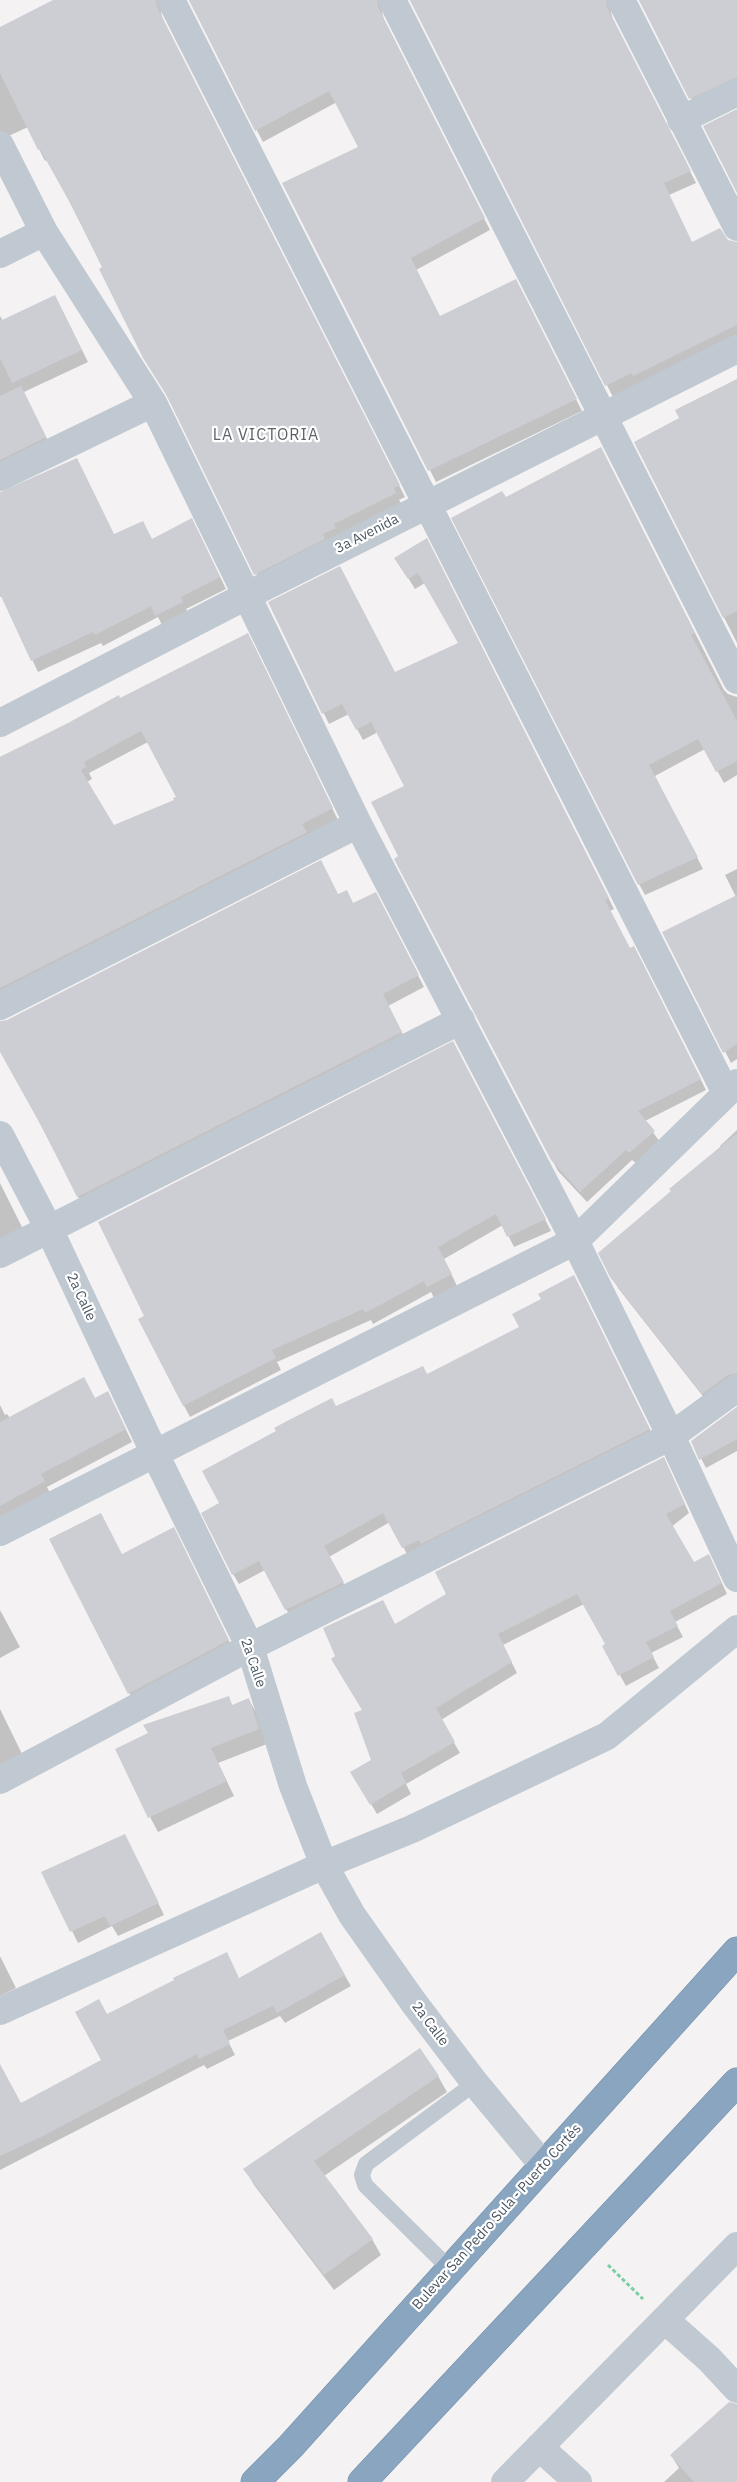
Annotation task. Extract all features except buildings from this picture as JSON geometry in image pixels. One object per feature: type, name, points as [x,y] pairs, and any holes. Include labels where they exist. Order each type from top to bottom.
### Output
[{"type":"highway","name":"Bulevar San Pedro Sula - Puerto Cortés","points":[[255,2482],[290,2447],[737,1951]]},
{"type":"highway","points":[[362,2482],[737,2082]]},
{"type":"street","points":[[0,1532],[575,1241],[732,1088],[426,504],[171,0]]},
{"type":"street","points":[[392,0],[605,416],[737,680]]},
{"type":"street","points":[[621,0],[737,228]]},
{"type":"street","points":[[681,120],[737,92]]},
{"type":"street","points":[[0,145],[44,232],[153,403],[358,824],[575,1241],[671,1436],[737,1578]]},
{"type":"street","points":[[0,254],[44,232]]},
{"type":"street","name":"3a Avenida","points":[[0,723],[426,504],[737,349]]},
{"type":"street","points":[[0,477],[153,403]]},
{"type":"street","points":[[0,1006],[358,824]]},
{"type":"street","points":[[0,1254],[461,1020]]},
{"type":"street","name":"2a Calle","points":[[0,1135],[49,1229],[155,1454],[250,1647],[293,1786],[324,1865],[352,1915],[414,2003],[475,2084],[543,2165]]},
{"type":"street","points":[[0,1780],[250,1647],[671,1436],[737,1388]]},
{"type":"street","points":[[0,2011],[324,1865],[412,1829],[607,1736],[737,1630]]},
{"type":"street","points":[[505,2482],[737,2246]]},
{"type":"street","points":[[664,2320],[709,2359],[737,2389]]},
{"type":"street","points":[[539,2447],[578,2482]]},
{"type":"lane","points":[[450,2269],[365,2184],[362,2175],[366,2164],[475,2084]]},
{"type":"path","points":[[587,2244],[664,2320]]},
{"type":"district","name":"LA VICTORIA","points":[[266,435]]}]
